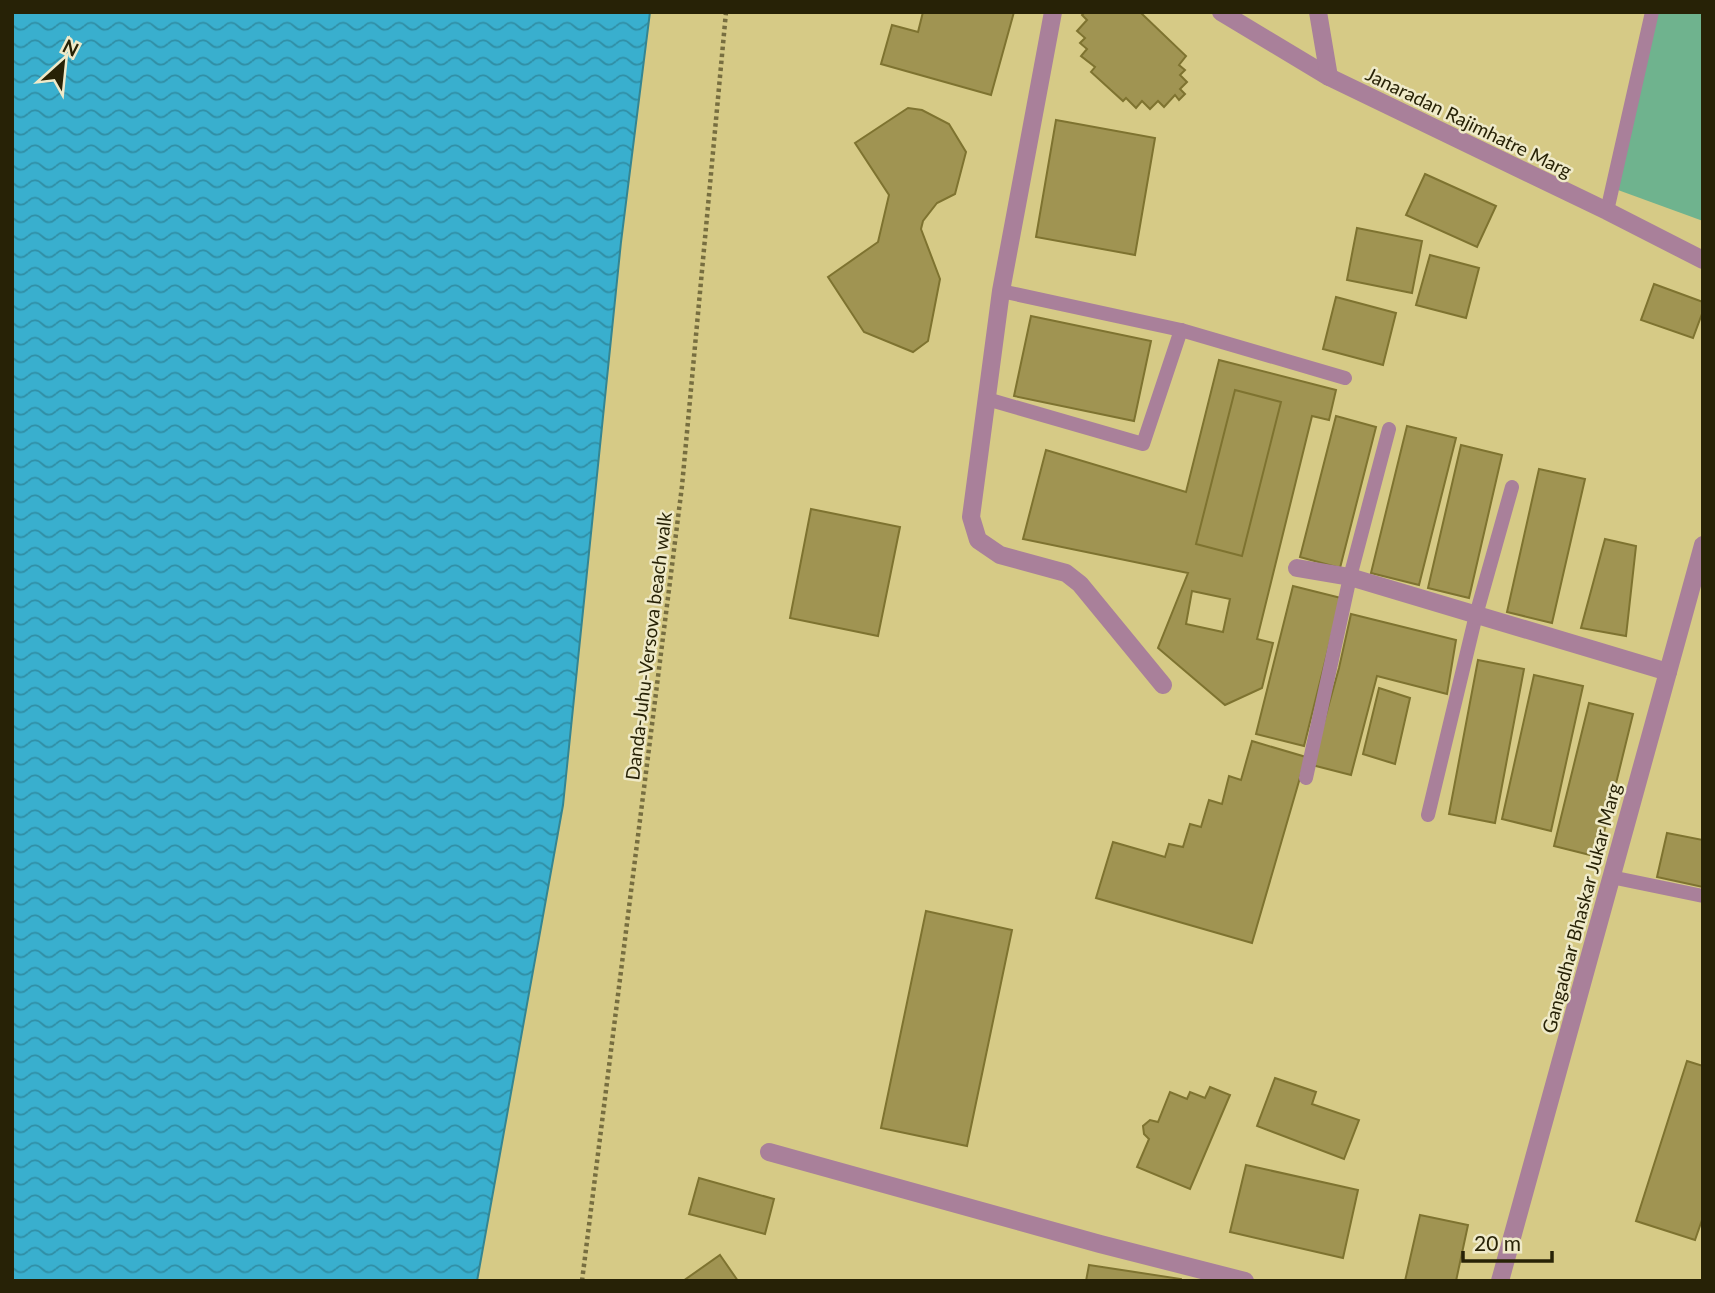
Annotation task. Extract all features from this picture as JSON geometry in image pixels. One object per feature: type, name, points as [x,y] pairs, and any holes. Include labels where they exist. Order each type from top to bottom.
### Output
[{"type":"street","points":[[1053,12],[1001,291],[971,517],[978,540],[1000,555],[1066,573],[1080,584],[1163,685]]},
{"type":"street","name":"Janaradan Rajimhatre Marg","points":[[1221,12],[1329,78],[1703,260]]},
{"type":"street","points":[[1318,12],[1329,78]]},
{"type":"street","name":"Gangadhar Bhaskar Jukar Marg","points":[[1500,1281],[1703,545]]},
{"type":"street","points":[[1297,568],[1350,577],[1668,672]]},
{"type":"street","points":[[769,1152],[1100,1244],[1245,1281]]},
{"type":"lane","points":[[1607,211],[1652,12]]},
{"type":"lane","points":[[1001,291],[1181,330],[1345,378]]},
{"type":"lane","points":[[987,399],[1143,444],[1181,330]]},
{"type":"lane","points":[[1306,778],[1350,577],[1389,429]]},
{"type":"lane","points":[[1428,815],[1476,615],[1512,488]]},
{"type":"lane","points":[[1611,877],[1703,896]]},
{"type":"path","name":"Danda-Juhu-Versova beach walk","points":[[582,1281],[682,486],[726,12]]},
{"type":"green space","points":[[1648,12],[1703,12],[1703,221],[1607,186]]},
{"type":"water","points":[[12,12],[650,12],[621,242],[563,805],[477,1281],[12,1281]]},
{"type":"building","points":[[923,12],[1014,12],[991,95],[881,64],[892,25],[918,32]]},
{"type":"building","points":[[1085,12],[1140,12],[1186,56],[1179,65],[1185,70],[1180,75],[1187,82],[1180,89],[1185,94],[1179,100],[1175,95],[1164,107],[1158,101],[1150,109],[1142,101],[1136,108],[1126,98],[1123,101],[1091,72],[1095,67],[1081,56],[1087,49],[1080,43],[1085,38],[1077,31],[1087,20],[1082,15]]},
{"type":"building","points":[[908,108],[922,110],[949,124],[966,152],[955,194],[937,203],[923,221],[921,229],[940,279],[928,341],[913,352],[864,332],[828,277],[878,242],[889,195],[855,143]]},
{"type":"building","points":[[1056,120],[1155,138],[1135,255],[1036,237]]},
{"type":"building","points":[[1425,174],[1496,206],[1477,247],[1406,215]]},
{"type":"building","points":[[1357,228],[1422,241],[1412,293],[1347,280]]},
{"type":"building","points":[[1430,255],[1479,268],[1466,318],[1416,305]]},
{"type":"building","points":[[1654,284],[1703,302],[1703,311],[1693,338],[1641,320]]},
{"type":"building","points":[[1336,297],[1396,313],[1383,365],[1323,349]]},
{"type":"building","points":[[1031,316],[1151,341],[1134,421],[1014,396]]},
{"type":"building","points":[[1219,360],[1336,390],[1329,420],[1312,416],[1257,639],[1273,643],[1262,688],[1225,705],[1158,648],[1188,573],[1023,539],[1046,450],[1186,492]],"holes":[[[1192,591],[1230,599],[1223,632],[1186,624]]]},
{"type":"building","points":[[1235,390],[1281,402],[1242,556],[1196,544]]},
{"type":"building","points":[[1336,416],[1376,427],[1340,568],[1300,557]]},
{"type":"building","points":[[1407,426],[1456,438],[1419,585],[1371,573]]},
{"type":"building","points":[[1461,445],[1502,455],[1469,598],[1428,588]]},
{"type":"building","points":[[1539,469],[1585,479],[1552,623],[1507,612]]},
{"type":"building","points":[[811,509],[900,527],[878,636],[790,618]]},
{"type":"building","points":[[1605,539],[1636,546],[1626,636],[1581,628]]},
{"type":"building","points":[[1293,586],[1341,598],[1304,746],[1256,734]]},
{"type":"building","points":[[1351,614],[1456,640],[1447,694],[1377,676],[1351,775],[1312,765]]},
{"type":"building","points":[[1478,660],[1524,669],[1495,823],[1449,814]]},
{"type":"building","points":[[1534,675],[1583,686],[1551,831],[1502,819]]},
{"type":"building","points":[[1379,688],[1410,698],[1395,764],[1363,754]]},
{"type":"building","points":[[1589,703],[1633,714],[1598,857],[1554,846]]},
{"type":"building","points":[[1252,741],[1306,757],[1252,943],[1096,898],[1113,842],[1165,857],[1169,844],[1183,847],[1190,824],[1201,827],[1209,800],[1222,804],[1229,776],[1241,780]]},
{"type":"building","points":[[1667,833],[1703,840],[1703,887],[1657,877]]},
{"type":"building","points":[[926,911],[1012,930],[967,1146],[881,1128]]},
{"type":"building","points":[[1687,1061],[1703,1066],[1703,1217],[1695,1240],[1636,1221]]},
{"type":"building","points":[[1275,1078],[1316,1092],[1312,1104],[1359,1120],[1344,1159],[1257,1126]]},
{"type":"building","points":[[1210,1087],[1230,1095],[1190,1189],[1137,1167],[1149,1139],[1144,1134],[1143,1126],[1150,1120],[1158,1122],[1170,1092],[1187,1099],[1190,1092],[1205,1098]]},
{"type":"building","points":[[1246,1165],[1358,1190],[1343,1258],[1230,1232]]},
{"type":"building","points":[[699,1178],[774,1199],[765,1234],[689,1214]]},
{"type":"building","points":[[1420,1215],[1468,1225],[1456,1281],[1405,1281]]},
{"type":"building","points":[[720,1255],[738,1281],[683,1281]]},
{"type":"building","points":[[1089,1265],[1181,1279],[1181,1281],[1086,1281]]}]
